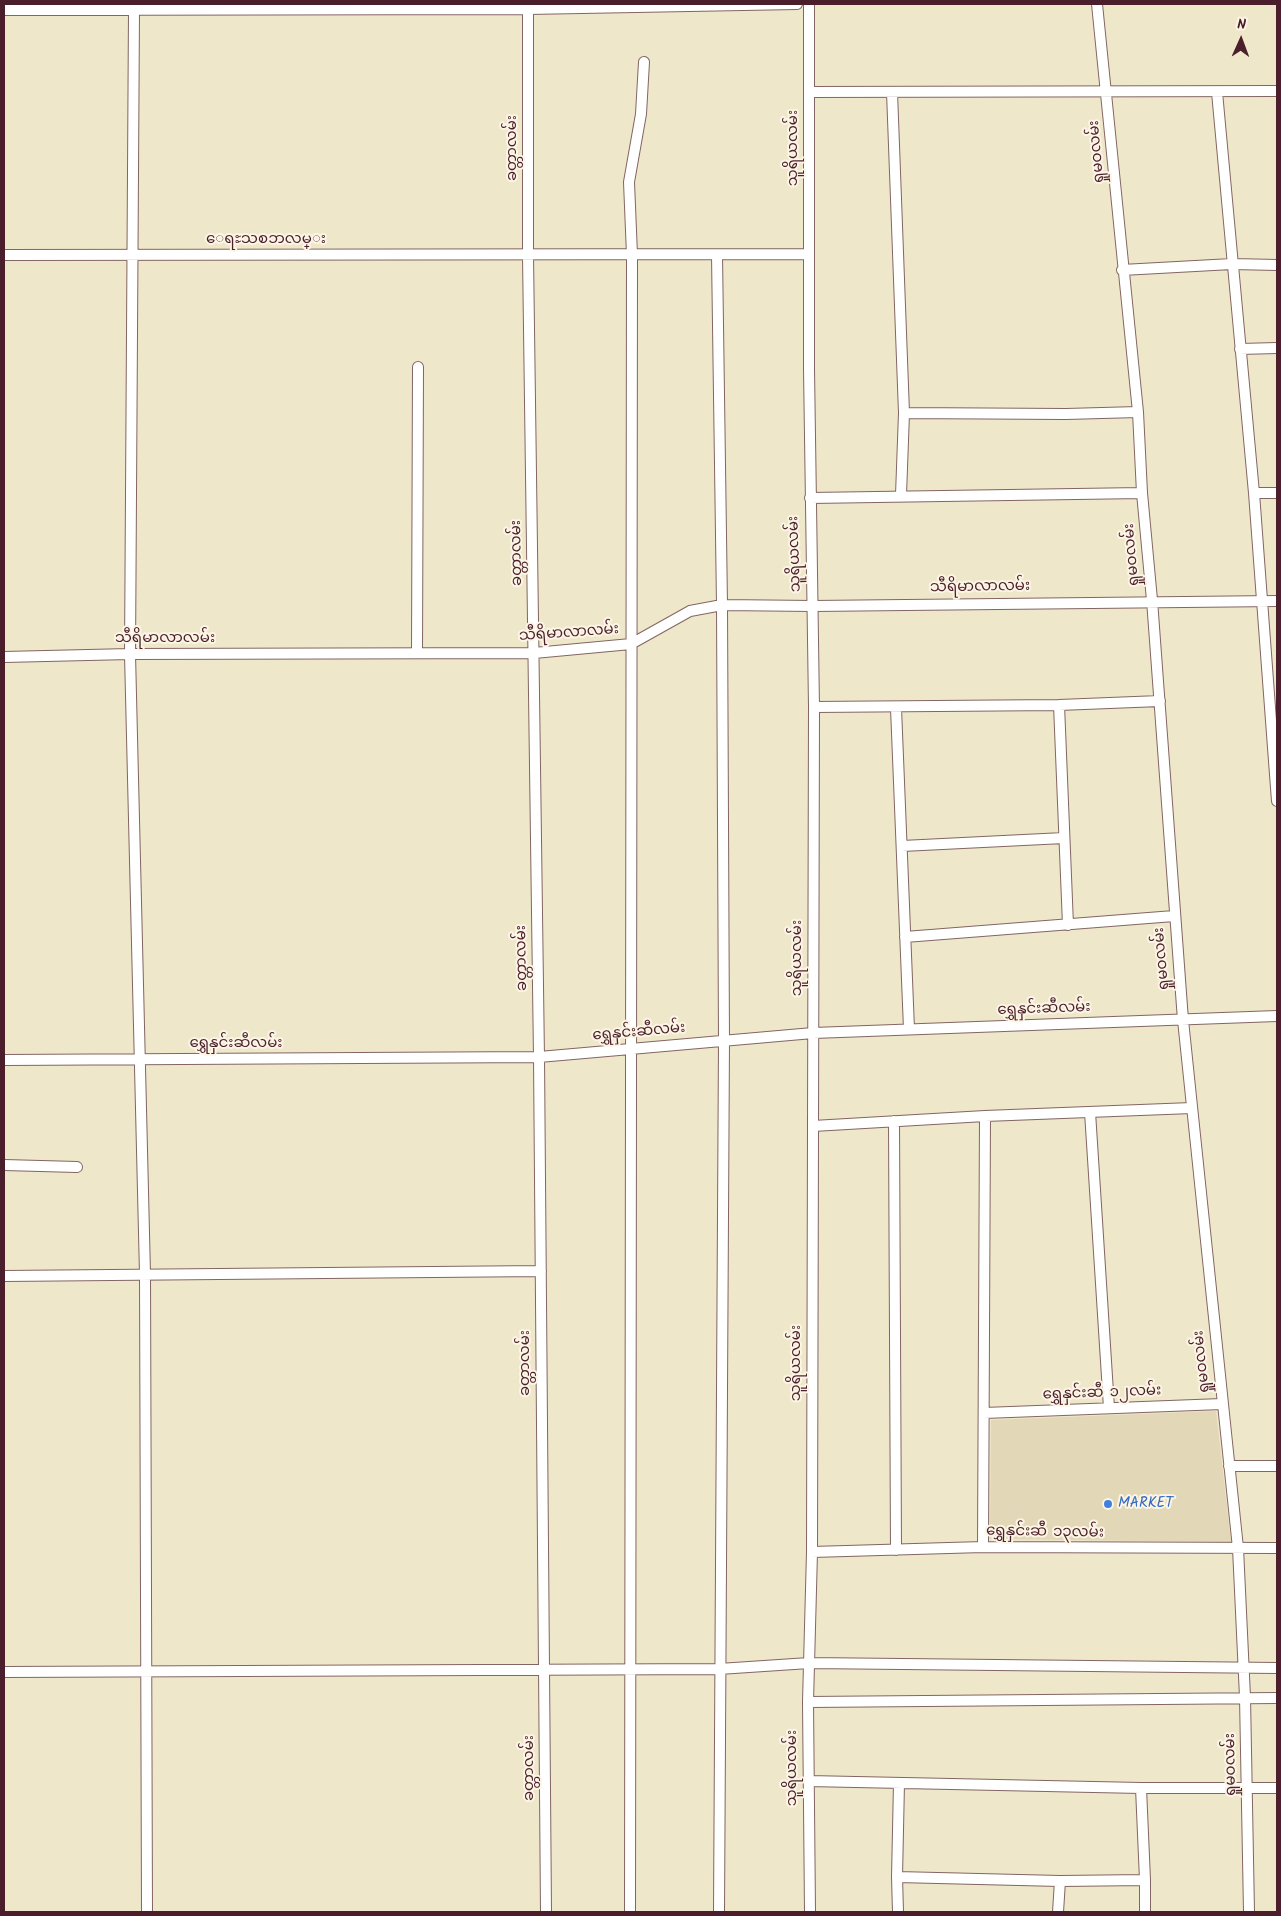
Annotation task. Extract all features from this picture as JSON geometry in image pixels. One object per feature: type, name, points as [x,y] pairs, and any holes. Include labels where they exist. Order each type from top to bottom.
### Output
[{"type":"street","points":[[4,10],[134,11],[797,4]]},
{"type":"street","name":"သူရိယလမ်း","points":[[809,4],[810,498],[814,707],[812,1552],[808,1702],[810,1912]]},
{"type":"street","name":"ရှုမဝလမ်း","points":[[1097,4],[1108,92],[1122,270],[1138,412],[1142,493],[1160,702],[1183,1020],[1238,1548],[1245,1697],[1249,1912]]},
{"type":"street","name":"ခတ္တာလမ်း","points":[[528,6],[528,256],[539,1057],[546,1912]]},
{"type":"street","points":[[134,11],[134,254],[130,654],[142,1059],[146,1274],[147,1912]]},
{"type":"street","points":[[630,1912],[632,255],[629,182],[641,114],[644,62]]},
{"type":"street","points":[[809,92],[1277,91]]},
{"type":"street","points":[[892,92],[904,413],[901,495]]},
{"type":"street","points":[[1217,92],[1273,696],[1277,801]]},
{"type":"street","name":"ေရႊသစၥာလမ္း","points":[[4,255],[528,256],[809,254]]},
{"type":"street","points":[[717,255],[722,605],[724,1041],[719,1912]]},
{"type":"street","points":[[1122,270],[1232,264],[1277,265]]},
{"type":"street","points":[[1240,349],[1277,348]]},
{"type":"street","points":[[417,653],[418,367]]},
{"type":"street","points":[[904,413],[1066,414],[1138,412]]},
{"type":"street","points":[[810,498],[901,495],[1142,493]]},
{"type":"street","points":[[1254,493],[1277,493]]},
{"type":"street","name":"သီရိမာလာလမ်း","points":[[4,657],[130,654],[534,653],[631,644],[690,611],[722,605],[813,606],[1152,600],[1277,601]]},
{"type":"street","points":[[814,707],[896,708],[1160,702]]},
{"type":"street","points":[[1059,705],[1068,925]]},
{"type":"street","points":[[896,708],[909,1029]]},
{"type":"street","points":[[902,846],[1064,838]]},
{"type":"street","points":[[905,937],[1174,916]]},
{"type":"street","name":"ရွှေနှင်းဆီလမ်း","points":[[4,1060],[539,1057],[814,1033],[1277,1016]]},
{"type":"street","points":[[813,1126],[985,1116],[1192,1108]]},
{"type":"street","points":[[1090,1112],[1109,1408]]},
{"type":"street","points":[[983,1547],[985,1116]]},
{"type":"street","points":[[894,1121],[896,1550]]},
{"type":"street","points":[[4,1165],[76,1167]]},
{"type":"street","points":[[4,1276],[541,1271]]},
{"type":"street","name":"ရွှေနှင်းဆီ ၁၂လမ်း","points":[[984,1413],[1222,1404]]},
{"type":"street","points":[[1229,1466],[1277,1466]]},
{"type":"street","name":"ရွှေနှင်းဆီ ၁၃လမ်း","points":[[812,1552],[983,1547],[1277,1548]]},
{"type":"street","points":[[4,1672],[630,1670],[719,1669],[809,1663],[1277,1668]]},
{"type":"street","points":[[808,1702],[1277,1698]]},
{"type":"street","points":[[808,1781],[1141,1788],[1277,1788]]},
{"type":"street","points":[[898,1912],[899,1783]]},
{"type":"street","points":[[1141,1788],[1146,1912]]},
{"type":"street","points":[[898,1877],[1060,1881],[1145,1880]]},
{"type":"street","points":[[1058,1912],[1060,1881]]},
{"type":"shaded area","name":"MARKET","points":[[1216,1411],[1231,1542],[990,1539],[991,1420]]},
{"type":"place","name":"MARKET","points":[[1108,1504]]}]
